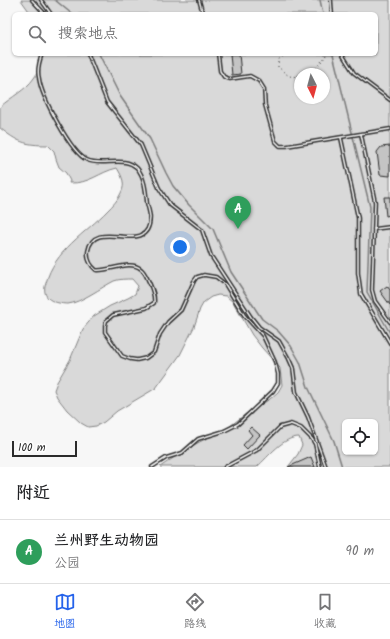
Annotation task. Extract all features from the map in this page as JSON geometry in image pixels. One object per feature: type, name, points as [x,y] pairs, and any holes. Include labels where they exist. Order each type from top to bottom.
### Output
[{"type":"lane","points":[[32,0],[43,12]]},
{"type":"lane","points":[[41,0],[50,12]]},
{"type":"lane","points":[[198,0],[203,12]]},
{"type":"lane","points":[[331,0],[332,12]]},
{"type":"lane","points":[[41,56],[38,69],[41,87],[59,124],[80,156],[93,162],[122,162],[137,168],[142,176],[150,218],[146,231],[138,237],[127,238],[105,235],[98,236],[89,245],[88,252],[88,259],[96,270],[102,271],[131,265],[139,267],[143,271],[155,298],[154,303],[146,308],[114,315],[106,321],[106,332],[122,356],[137,360],[146,358],[154,352],[160,334],[168,322],[181,310],[194,281],[197,277],[204,275],[216,277],[225,284],[244,315],[263,336],[277,368],[278,383],[273,391],[238,424],[224,431],[198,439],[182,453],[166,458],[152,467]]},
{"type":"lane","points":[[89,56],[107,102],[141,145],[159,188],[170,205],[202,230],[211,256],[251,317],[259,327],[279,341],[293,368],[296,392],[308,417],[326,467]]},
{"type":"lane","points":[[218,56],[220,71],[224,77],[230,79],[250,76],[259,81],[264,89],[265,105],[275,141],[280,146],[341,138],[390,129]]},
{"type":"lane","points":[[343,56],[354,74],[390,100]]},
{"type":"lane","points":[[361,134],[375,202],[372,290],[375,301],[390,322]]},
{"type":"lane","points":[[341,138],[358,218],[358,273],[361,294],[390,343]]},
{"type":"lane","points":[[374,229],[390,227]]},
{"type":"lane","points":[[225,467],[257,450],[280,427],[294,424],[301,428],[312,439],[315,444],[320,467]]},
{"type":"path","points":[[283,56],[278,60],[278,67],[288,76],[294,77]]},
{"type":"path","points":[[317,68],[326,56]]},
{"type":"shaded area","points":[[21,0],[390,0],[390,467],[288,467],[298,454],[302,445],[299,437],[287,440],[257,467],[160,467],[188,448],[230,426],[247,413],[270,399],[278,392],[282,385],[280,368],[252,335],[233,302],[226,296],[218,295],[211,297],[204,302],[194,327],[180,355],[156,388],[117,411],[104,422],[96,426],[88,427],[81,423],[67,410],[57,397],[54,390],[70,360],[83,329],[94,316],[110,306],[135,294],[138,286],[132,279],[116,280],[85,298],[68,304],[57,302],[48,298],[46,295],[45,287],[50,272],[56,261],[72,243],[117,200],[122,190],[123,180],[117,168],[83,182],[69,183],[70,181],[66,173],[59,167],[54,151],[48,145],[22,142],[0,128],[0,107],[23,90],[37,73],[42,56],[378,56],[378,12],[30,12]]},
{"type":"building","points":[[230,56],[239,56],[241,74],[232,75]]},
{"type":"building","points":[[390,146],[390,176],[380,175],[377,152],[381,147]]},
{"type":"building","points":[[384,197],[390,197],[390,215],[386,216]]},
{"type":"building","points":[[387,286],[390,290],[390,305],[380,291]]},
{"type":"building","points":[[251,427],[260,435],[247,449],[243,445],[252,435],[248,430]]},
{"type":"building","points":[[311,457],[315,467],[288,467]]},
{"type":"waterway","points":[[55,0],[70,12]]},
{"type":"waterway","points":[[320,0],[323,12]]},
{"type":"waterway","points":[[100,56],[120,96],[150,139],[173,186],[189,205],[213,229],[231,272],[262,319],[278,331],[291,346],[300,362],[308,387],[334,441],[342,467]]},
{"type":"waterway","points":[[333,56],[370,207],[367,292],[390,333]]},
{"type":"place","name":"兰州野生动物园","points":[[238,229]]}]
